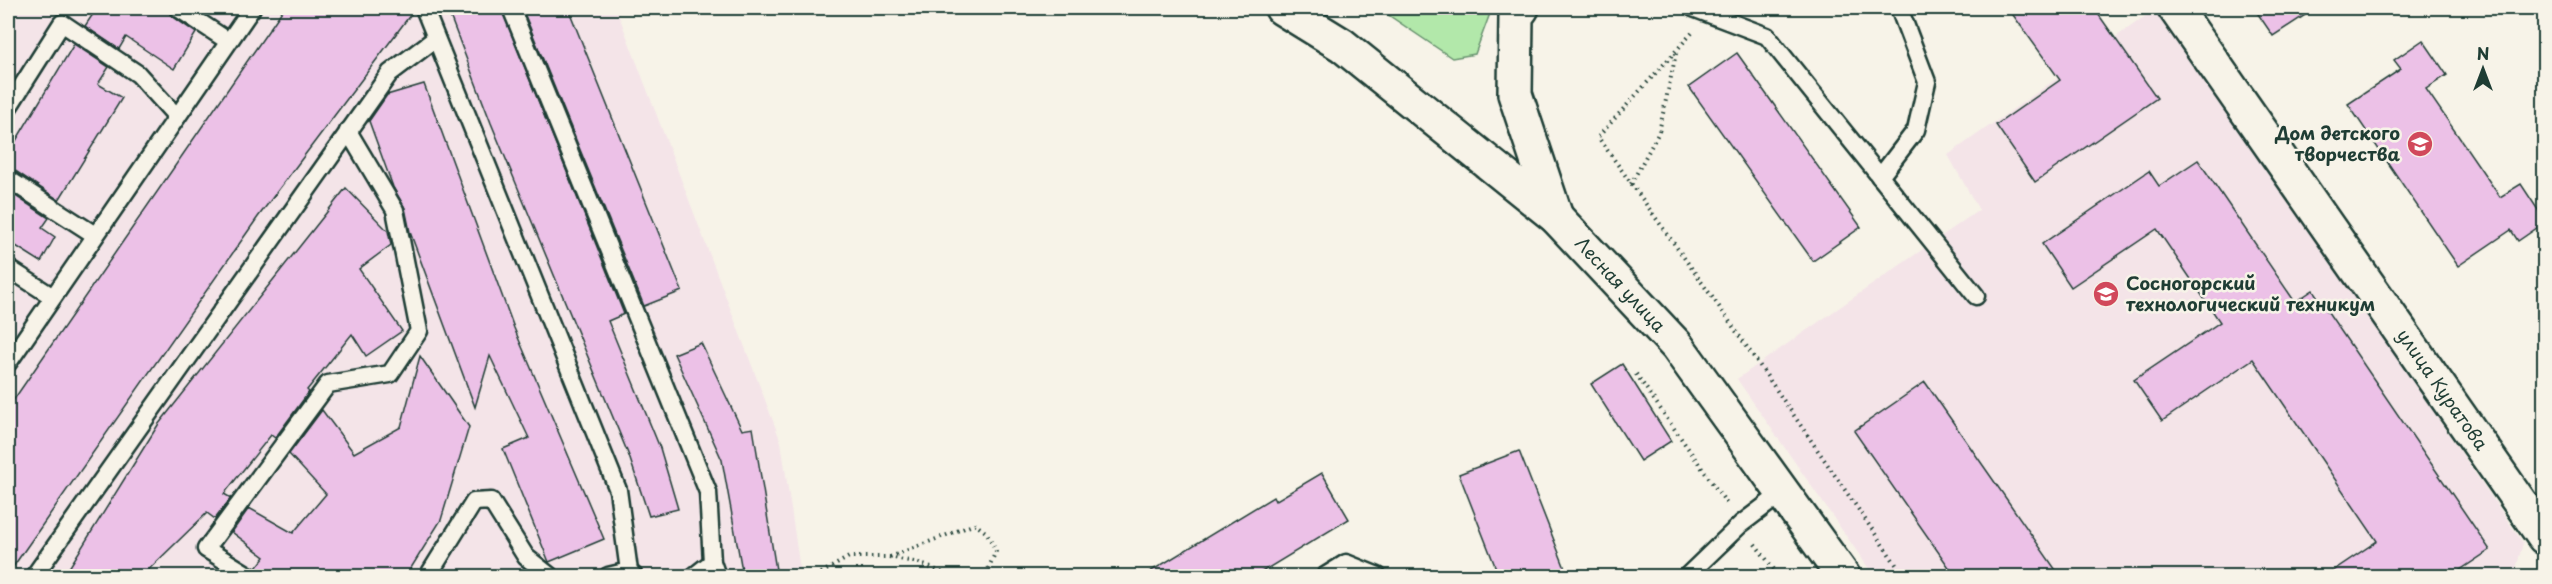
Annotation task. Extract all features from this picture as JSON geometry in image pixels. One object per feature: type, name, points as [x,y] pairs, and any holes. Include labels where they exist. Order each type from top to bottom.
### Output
[{"type":"street","name":"Лесная улица","points":[[1282,8],[1342,45],[1556,217],[1677,346],[1843,576]]},
{"type":"street","points":[[1522,8],[1516,16],[1515,94],[1556,217]]},
{"type":"street","name":"улица Куратова","points":[[2175,8],[2544,537]]},
{"type":"lane","points":[[178,8],[228,41]]},
{"type":"lane","points":[[8,363],[252,8]]},
{"type":"lane","points":[[424,8],[618,490],[632,574],[608,576]]},
{"type":"lane","points":[[511,8],[708,492],[714,569],[694,576]]},
{"type":"lane","points":[[1880,177],[1916,130],[1927,82],[1899,8]]},
{"type":"lane","points":[[1701,10],[1767,36],[1976,296]]},
{"type":"lane","points":[[8,108],[62,22],[138,74],[177,117]]},
{"type":"lane","points":[[34,576],[390,73],[435,39]]},
{"type":"lane","points":[[249,576],[206,549],[328,384],[390,374],[419,330],[395,210],[348,131]]},
{"type":"lane","points":[[8,179],[95,235]]},
{"type":"lane","points":[[8,267],[53,297]]},
{"type":"lane","points":[[1688,576],[1741,524],[1782,493]]},
{"type":"lane","points":[[428,576],[474,502],[491,501],[526,557],[550,576]]},
{"type":"lane","points":[[1325,576],[1346,563],[1378,576]]},
{"type":"path","points":[[1701,10],[1678,48],[1598,137],[1725,315],[1904,576]]},
{"type":"path","points":[[1631,184],[1659,132],[1678,48]]},
{"type":"path","points":[[1635,374],[1779,576]]},
{"type":"path","points":[[889,557],[975,524],[987,533],[996,551],[985,576]]},
{"type":"path","points":[[816,576],[849,557],[889,557],[920,563],[946,574],[965,576]]},
{"type":"shaded area","points":[[8,8],[616,8],[781,442],[801,576],[8,576]]},
{"type":"shaded area","name":"Сосногорский технологический техникум","points":[[2157,8],[2523,543],[2514,576],[1874,576],[1737,379],[1979,210],[1948,155]]},
{"type":"green space","points":[[1378,8],[1492,8],[1475,54],[1452,58]]},
{"type":"building","points":[[97,8],[168,8],[172,16],[196,33],[174,69],[126,37],[119,49],[85,26]]},
{"type":"building","points":[[284,8],[414,8],[414,10],[258,217],[8,574],[8,408]]},
{"type":"building","points":[[447,8],[501,8],[624,314],[608,321],[660,448],[678,509],[649,516],[629,456],[491,123]]},
{"type":"building","points":[[522,8],[568,8],[682,291],[644,306]]},
{"type":"building","points":[[2008,8],[2094,8],[2157,98],[2035,182],[1996,125],[2060,80]]},
{"type":"building","points":[[2254,8],[2316,8],[2273,36]]},
{"type":"building","name":"Дом детского творчества","points":[[2423,40],[2447,75],[2426,89],[2500,197],[2521,184],[2544,219],[2544,223],[2518,241],[2511,230],[2458,266],[2348,104],[2401,69],[2394,60]]},
{"type":"building","points":[[74,44],[109,67],[98,84],[122,98],[59,200],[14,170],[8,169],[8,154]]},
{"type":"building","points":[[1737,53],[1861,227],[1813,261],[1689,87]]},
{"type":"building","points":[[424,84],[514,328],[604,539],[549,562],[503,449],[529,438],[490,356],[475,407],[410,232],[405,208],[393,187],[369,121],[387,95]]},
{"type":"building","points":[[2198,160],[2295,302],[2313,290],[2490,550],[2451,576],[2325,576],[2377,541],[2253,359],[2162,421],[2134,380],[2220,322],[2157,229],[2071,287],[2042,244],[2149,171],[2159,186]]},
{"type":"building","points":[[346,188],[388,231],[391,245],[359,269],[402,331],[366,356],[352,334],[307,390],[309,392],[275,438],[271,435],[224,494],[231,498],[215,519],[207,513],[142,576],[64,576],[158,425]]},
{"type":"building","points":[[8,191],[49,218],[42,228],[55,237],[41,262],[8,241]]},
{"type":"building","points":[[701,343],[742,430],[753,428],[777,576],[743,576],[722,460],[674,354]]},
{"type":"building","points":[[420,356],[469,427],[441,520],[406,576],[260,576],[256,568],[265,557],[232,532],[249,508],[293,533],[326,494],[289,454],[322,410],[354,453],[401,427]]},
{"type":"building","points":[[1622,364],[1671,441],[1640,461],[1591,384]]},
{"type":"building","points":[[1925,382],[2060,576],[1955,576],[1854,431]]},
{"type":"building","points":[[1519,451],[1568,576],[1499,576],[1459,474]]},
{"type":"building","points":[[1322,473],[1349,519],[1255,576],[1143,576],[1273,497],[1275,501]]},
{"type":"place","name":"Дом детского творчества","points":[[2420,144]]},
{"type":"place","name":"Сосногорский технологический техникум","points":[[2106,294]]}]
